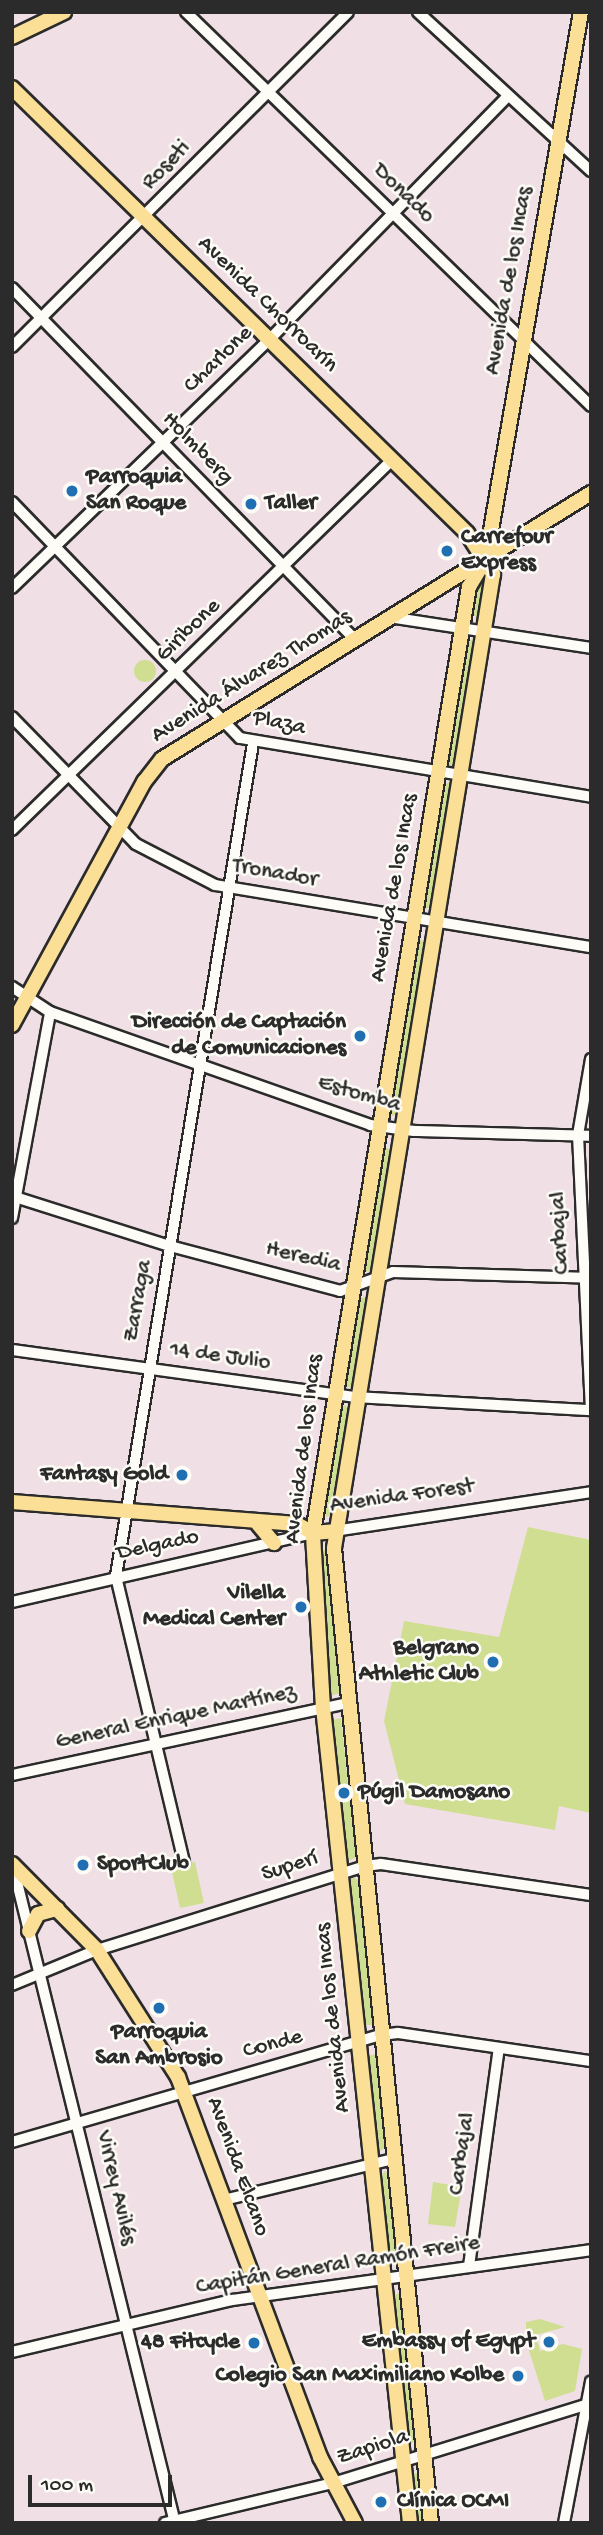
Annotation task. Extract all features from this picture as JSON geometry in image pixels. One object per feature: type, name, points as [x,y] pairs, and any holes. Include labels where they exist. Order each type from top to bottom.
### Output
[{"type":"main road","points":[[12,37],[64,12]]},
{"type":"main road","name":"Avenida de los Incas","points":[[410,2523],[323,1708],[313,1533],[350,1288],[469,587],[486,559],[581,12]]},
{"type":"main road","name":"Avenida Chorroarín","points":[[14,95],[393,459],[467,533],[486,559]]},
{"type":"main road","name":"Avenida Álvarez Thomas","points":[[12,1025],[144,782],[162,759],[220,720],[591,494]]},
{"type":"main road","name":"Avenida de los Incas","points":[[430,2523],[334,1531],[484,632],[492,574],[486,559]]},
{"type":"main road","name":"Avenida Forest","points":[[12,1502],[258,1524],[297,1524],[313,1533],[334,1531]]},
{"type":"main road","points":[[258,1524],[274,1543]]},
{"type":"main road","name":"Avenida Elcano","points":[[12,1864],[97,1950],[185,2091],[333,2483],[355,2523]]},
{"type":"main road","points":[[29,1931],[38,1914],[57,1909]]},
{"type":"street","name":"Donado","points":[[186,12],[591,406]]},
{"type":"street","name":"Roseti","points":[[12,346],[145,218],[348,12]]},
{"type":"street","points":[[418,12],[591,171]]},
{"type":"street","name":"Charlone","points":[[12,588],[270,339],[508,96]]},
{"type":"street","name":"Holmberg","points":[[12,288],[354,639]]},
{"type":"street","name":"Giribone","points":[[12,830],[70,777],[393,459]]},
{"type":"street","name":"Plaza","points":[[12,502],[240,738],[253,743],[591,797]]},
{"type":"street","points":[[389,617],[591,648]]},
{"type":"street","name":"Tronador","points":[[12,717],[120,829],[143,849],[229,890],[591,947]]},
{"type":"street","name":"Zarraga","points":[[184,1862],[158,1742],[116,1576],[148,1368],[201,1066],[253,743]]},
{"type":"street","name":"Estomba","points":[[12,987],[50,1012],[379,1127],[591,1136]]},
{"type":"street","points":[[12,1218],[50,1012]]},
{"type":"street","name":"Carbajal","points":[[591,1059],[578,1135],[588,1278],[591,1408]]},
{"type":"street","name":"Heredia","points":[[14,1197],[170,1246],[340,1291],[393,1272],[588,1278]]},
{"type":"street","name":"14 de Julio","points":[[12,1350],[355,1397],[591,1408]]},
{"type":"street","name":"Avenida Forest","points":[[334,1531],[591,1492]]},
{"type":"street","name":"Delgado","points":[[12,1602],[116,1576],[313,1533]]},
{"type":"street","name":"General Enrique Martínez","points":[[12,1775],[349,1703]]},
{"type":"street","name":"Virrey Avilés","points":[[12,1864],[79,2123],[171,2522]]},
{"type":"street","name":"Superí","points":[[12,1985],[97,1950],[365,1866],[381,1864],[591,1895]]},
{"type":"street","name":"Conde","points":[[12,2142],[359,2044],[381,2035],[398,2033],[591,2061]]},
{"type":"street","name":"Carbajal","points":[[469,2266],[499,2048]]},
{"type":"street","points":[[224,2200],[393,2160]]},
{"type":"street","name":"Capitán General Ramón Freire","points":[[12,2352],[260,2295],[591,2249]]},
{"type":"street","points":[[564,2523],[591,2382]]},
{"type":"street","name":"Zapiola","points":[[171,2522],[333,2483],[589,2403]]},
{"type":"green space","points":[[481,577],[486,578],[477,618],[472,613]]},
{"type":"green space","points":[[473,638],[456,767],[453,769],[446,763],[466,645]]},
{"type":"green space","points":[[145,660],[153,663],[156,671],[153,679],[145,682],[137,679],[134,671],[137,663]]},
{"type":"green space","points":[[450,781],[454,787],[431,906],[424,910],[420,907],[444,786]]},
{"type":"green space","points":[[420,939],[425,944],[400,1112],[392,1116],[388,1111],[415,943]]},
{"type":"green space","points":[[386,1148],[392,1150],[373,1270],[365,1272],[361,1269]]},
{"type":"green space","points":[[354,1297],[369,1298],[353,1388],[338,1385]]},
{"type":"green space","points":[[345,1405],[349,1409],[333,1513],[327,1517],[322,1513],[339,1409]]},
{"type":"green space","name":"Belgrano Athletic Club","points":[[528,1527],[591,1540],[591,1813],[559,1806],[555,1830],[405,1804],[384,1721],[404,1621],[499,1637]]},
{"type":"green space","points":[[325,1549],[330,1552],[340,1693],[333,1695],[327,1693],[319,1553]]},
{"type":"green space","points":[[341,1718],[356,1857],[351,1860],[347,1859],[332,1720]]},
{"type":"green space","points":[[195,1862],[204,1903],[180,1908],[171,1868]]},
{"type":"green space","points":[[353,1877],[360,1881],[373,2025],[364,2025],[349,1880]]},
{"type":"green space","points":[[376,2054],[386,2147],[380,2151],[374,2148],[365,2057]]},
{"type":"green space","points":[[386,2170],[399,2256],[394,2261],[387,2258],[378,2179]]},
{"type":"green space","points":[[433,2182],[462,2187],[455,2227],[428,2224]]},
{"type":"green space","points":[[399,2293],[418,2441],[408,2444],[393,2296]]},
{"type":"green space","points":[[540,2319],[565,2327],[536,2335],[540,2351],[563,2344],[582,2349],[575,2391],[545,2401],[526,2341],[526,2322]]},
{"type":"green space","points":[[419,2474],[425,2523],[416,2523],[410,2475]]},
{"type":"place","name":"Parroquia San Roque","points":[[72,491]]},
{"type":"place","name":"Taller","points":[[251,504]]},
{"type":"place","name":"Carrefour Express","points":[[447,551]]},
{"type":"place","name":"Dirección de Captación de Comunicaciones","points":[[360,1036]]},
{"type":"place","name":"Fantasy Gold","points":[[182,1475]]},
{"type":"place","name":"Vilella Medical Center","points":[[301,1607]]},
{"type":"place","name":"Belgrano Athletic Club","points":[[493,1662]]},
{"type":"place","name":"Púgil Damosano","points":[[344,1793]]},
{"type":"place","name":"SportClub","points":[[83,1865]]},
{"type":"place","name":"Parroquia San Ambrosio","points":[[159,2008]]},
{"type":"place","name":"Embassy of Egypt","points":[[549,2342]]},
{"type":"place","name":"48 Fitcycle","points":[[254,2343]]},
{"type":"place","name":"Colegio San Maximiliano Kolbe","points":[[518,2376]]},
{"type":"place","name":"Clínica OCMI","points":[[381,2502]]}]
